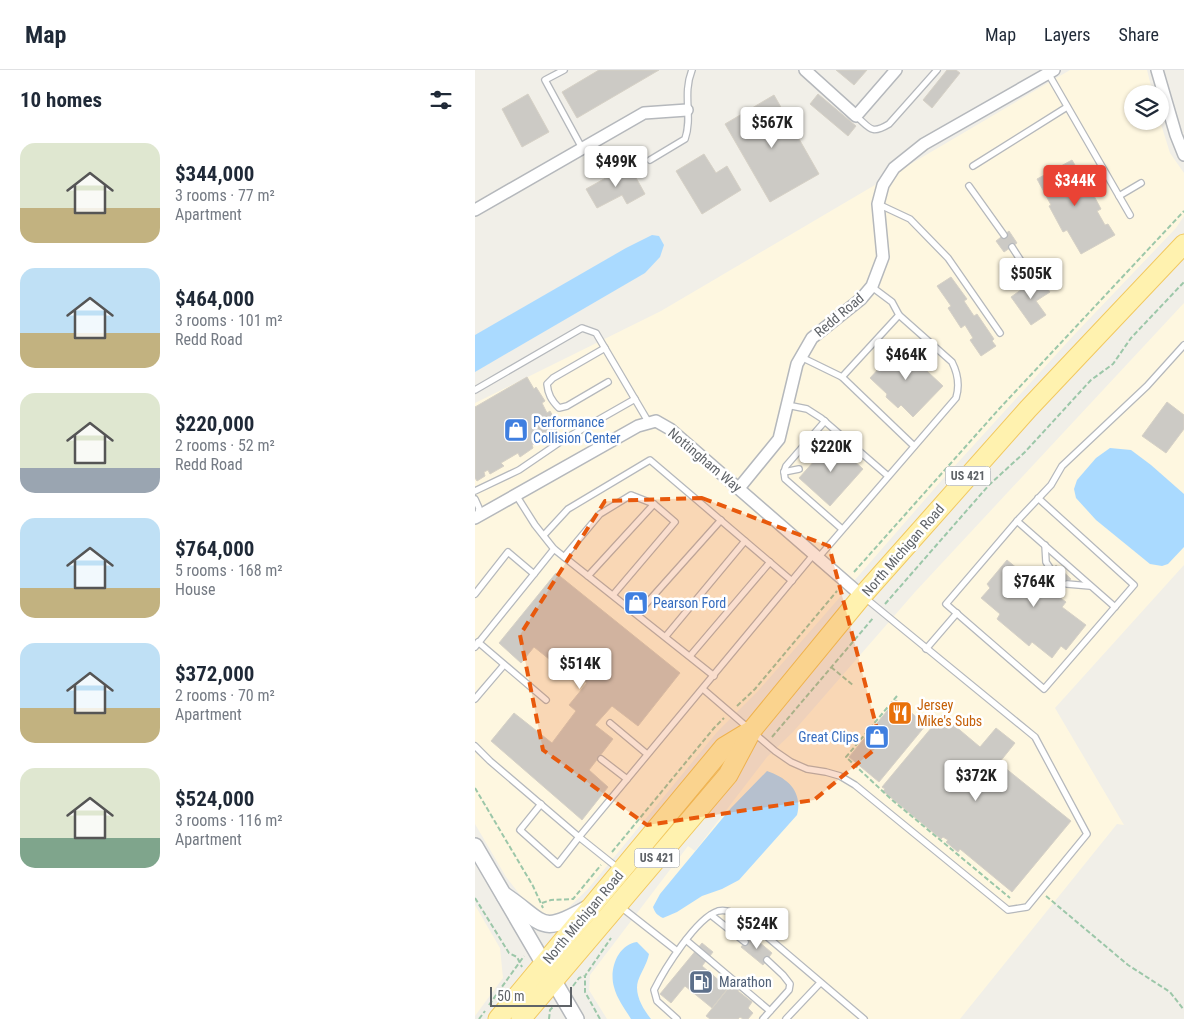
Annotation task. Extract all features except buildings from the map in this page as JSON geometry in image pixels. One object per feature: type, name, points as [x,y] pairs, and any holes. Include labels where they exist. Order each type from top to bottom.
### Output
[{"type":"main road","name":"North Michigan Road","points":[[498,1019],[549,972],[617,904],[728,775],[752,730],[862,596],[1029,408],[1184,244]]},
{"type":"main road","name":"North Michigan Road","points":[[521,1019],[549,972],[594,905],[724,747],[752,730]]},
{"type":"main road","points":[[505,896],[538,922],[546,924],[561,923],[594,905]]},
{"type":"street","points":[[805,70],[856,116],[896,70]]},
{"type":"street","points":[[1157,70],[1175,135],[1184,155]]},
{"type":"street","name":"Redd Road","points":[[739,488],[779,439],[797,364],[812,338],[861,299],[872,286],[883,257],[878,204],[883,185],[890,173],[924,144],[1051,72]]},
{"type":"street","points":[[475,210],[644,112],[687,110]]},
{"type":"street","name":"Nottingham Way","points":[[649,423],[656,421],[670,429],[862,596]]},
{"type":"street","points":[[476,517],[638,426],[649,423]]},
{"type":"street","points":[[475,846],[480,867],[505,896],[577,1019]]},
{"type":"lane","points":[[564,70],[545,80],[582,148]]},
{"type":"lane","points":[[650,160],[685,139],[689,128],[687,82],[692,70]]},
{"type":"lane","points":[[856,116],[871,129],[879,130],[889,124],[937,70]]},
{"type":"lane","points":[[1051,72],[1067,107],[1130,215]]},
{"type":"lane","points":[[973,166],[1067,107]]},
{"type":"lane","points":[[1119,196],[1141,184]]},
{"type":"lane","points":[[969,186],[1004,235]]},
{"type":"lane","points":[[878,204],[910,219],[943,253],[1000,334]]},
{"type":"lane","points":[[1011,247],[1021,261]]},
{"type":"lane","points":[[541,804],[520,830],[558,864],[647,754],[792,581],[842,530],[956,398],[958,381],[952,362],[899,315],[892,302],[872,286]]},
{"type":"lane","points":[[842,377],[899,315]]},
{"type":"lane","points":[[475,390],[581,328],[597,332],[649,423]]},
{"type":"lane","points":[[1038,498],[1134,585],[1044,689],[946,604],[1017,521],[1038,498],[1051,486],[1063,466],[1147,386],[1184,345]]},
{"type":"lane","points":[[605,348],[553,378],[547,384],[548,392],[553,402],[559,408],[567,406],[609,382]]},
{"type":"lane","points":[[801,357],[842,377],[914,446]]},
{"type":"lane","points":[[475,491],[519,470],[563,440],[635,399]]},
{"type":"lane","points":[[787,405],[807,409],[825,421],[888,476]]},
{"type":"lane","points":[[825,421],[786,466],[784,472],[785,479],[842,530]]},
{"type":"lane","points":[[812,437],[812,452]]},
{"type":"lane","points":[[544,535],[569,509],[650,460],[792,581]]},
{"type":"lane","points":[[784,472],[799,469]]},
{"type":"lane","points":[[516,495],[528,516],[554,549],[714,676]]},
{"type":"lane","points":[[564,557],[600,514],[631,495],[654,504],[675,522],[613,595]]},
{"type":"lane","points":[[475,499],[479,508],[476,517]]},
{"type":"lane","points":[[588,576],[654,504]]},
{"type":"lane","points":[[637,614],[721,520]]},
{"type":"lane","points":[[1017,521],[1115,607]]},
{"type":"lane","points":[[666,636],[745,541]]},
{"type":"lane","points":[[1045,545],[1046,562],[1052,571]]},
{"type":"lane","points":[[546,700],[477,645],[554,549]]},
{"type":"lane","points":[[475,594],[508,552],[534,574]]},
{"type":"lane","points":[[690,656],[770,562]]},
{"type":"lane","points":[[1067,584],[1091,586]]},
{"type":"lane","points":[[703,689],[791,762],[807,769],[840,776],[855,785],[1008,910],[1027,907],[1087,834],[1035,738],[862,596]]},
{"type":"lane","points":[[926,649],[957,613]]},
{"type":"lane","points":[[475,700],[504,665]]},
{"type":"lane","points":[[611,723],[647,754]]},
{"type":"lane","points":[[475,746],[490,761],[621,872]]},
{"type":"lane","points":[[601,759],[627,779]]},
{"type":"lane","points":[[617,904],[677,952]]},
{"type":"lane","points":[[677,1019],[657,1001],[654,990],[661,976],[686,940],[711,915],[719,911],[729,911],[737,914],[864,1019]]},
{"type":"lane","points":[[711,915],[745,942]]},
{"type":"lane","points":[[686,940],[770,1011]]},
{"type":"lane","points":[[763,1019],[789,990],[790,984],[767,960]]},
{"type":"lane","points":[[786,1019],[819,983]]},
{"type":"path","points":[[854,572],[999,409],[1184,210]]},
{"type":"path","points":[[767,743],[879,610],[985,489],[1025,452],[1091,380],[1113,364],[1131,338],[1184,282]]},
{"type":"path","points":[[542,903],[551,900],[573,899],[714,728],[755,689],[837,591]]},
{"type":"path","points":[[831,667],[854,686]]},
{"type":"path","points":[[897,696],[845,757],[891,800],[1010,898]]},
{"type":"path","points":[[475,788],[544,909]]},
{"type":"path","points":[[1040,891],[1072,920],[1128,965],[1170,992],[1184,1010]]},
{"type":"path","points":[[475,898],[509,953],[517,957],[520,963],[479,1019]]},
{"type":"path","points":[[600,1019],[585,992],[585,976],[614,934]]},
{"type":"highlighted area","points":[[702,498],[829,546],[881,744],[814,800],[647,825],[543,750],[520,635],[605,501]]},
{"type":"shaded area","points":[[1070,70],[1147,70],[1151,85],[1124,85],[1124,130],[1163,130],[1170,153],[1184,173],[1184,216],[1176,228],[1073,336],[942,480],[758,691],[717,732],[588,889],[564,912],[549,917],[532,910],[506,877],[475,824],[475,403],[661,311]]},
{"type":"shaded area","points":[[1184,303],[1184,565],[1055,708],[1124,825],[1117,824],[960,1019],[607,1019],[589,990],[590,975],[688,846],[695,851],[767,757],[793,732],[915,592]]},
{"type":"shaded area","points":[[475,905],[500,948],[503,978],[475,1016]]},
{"type":"water","points":[[652,235],[659,236],[664,245],[660,257],[645,273],[475,372],[475,335]]},
{"type":"water","points":[[1110,448],[1131,450],[1184,494],[1184,547],[1168,564],[1162,566],[1150,564],[1096,520],[1076,498],[1074,489],[1077,480],[1096,458]]},
{"type":"water","points":[[767,771],[775,774],[792,787],[798,799],[797,815],[739,880],[722,889],[702,896],[677,912],[663,918],[658,915],[653,907],[660,894],[731,808]]},
{"type":"water","points":[[637,942],[649,954],[638,981],[637,991],[642,1006],[651,1019],[631,1019],[621,1004],[614,987],[613,973],[616,959],[624,948]]},
{"type":"place","name":"Performance Collision Center","points":[[516,430]]},
{"type":"place","name":"Pearson Ford","points":[[636,603]]},
{"type":"place","name":"Jersey Mike's Subs","points":[[900,713]]},
{"type":"place","name":"Great Clips","points":[[877,737]]},
{"type":"place","name":"Marathon","points":[[701,982]]}]
